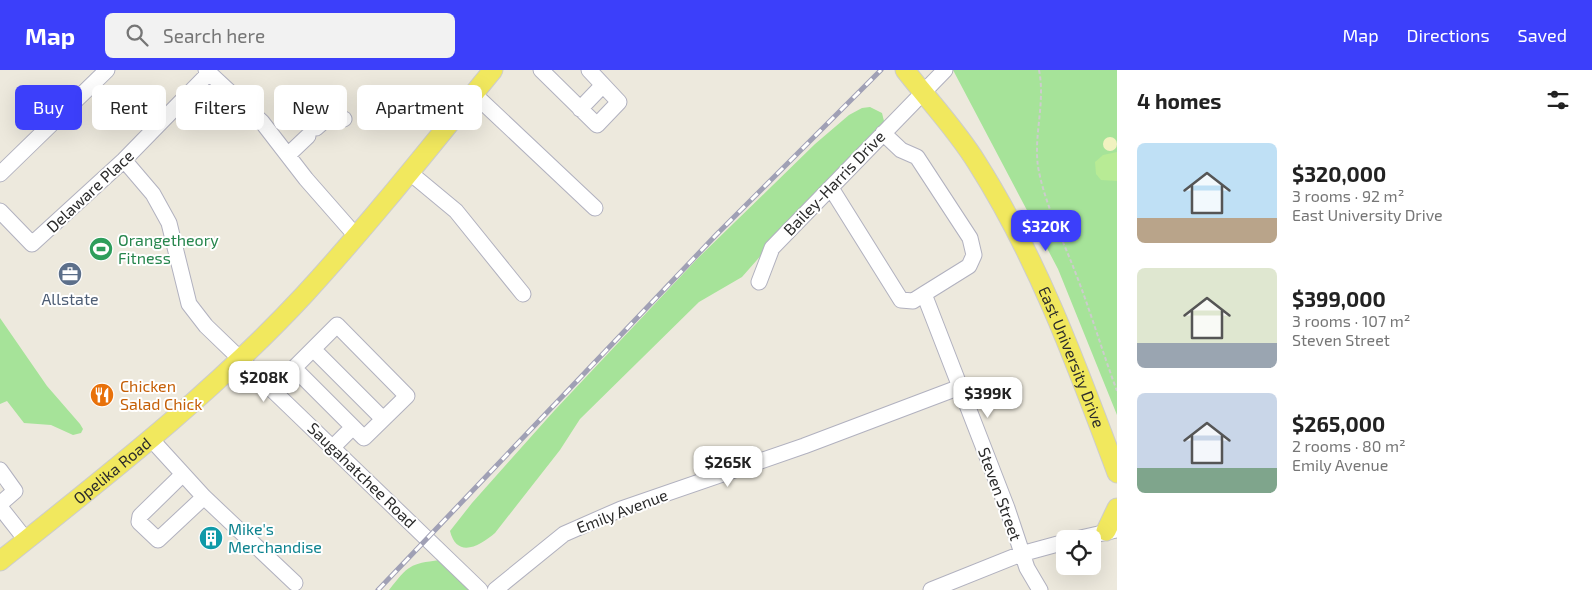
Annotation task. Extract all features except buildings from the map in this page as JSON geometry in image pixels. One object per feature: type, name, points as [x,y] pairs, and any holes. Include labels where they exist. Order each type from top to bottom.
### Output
[{"type":"main road","name":"Opelika Road","points":[[482,85],[494,70]]},
{"type":"main road","name":"East University Drive","points":[[905,70],[922,93],[954,128],[977,162],[1034,266],[1070,347],[1117,472]]},
{"type":"main road","name":"Opelika Road","points":[[0,561],[151,438],[239,360],[304,295],[444,130]]},
{"type":"main road","points":[[1112,530],[1117,508]]},
{"type":"street","points":[[0,174],[107,70]]},
{"type":"street","points":[[540,70],[597,125],[619,102],[589,70]]},
{"type":"street","name":"Bailey-Harris Drive","points":[[759,282],[772,248],[945,70]]},
{"type":"street","points":[[208,71],[252,112],[306,179],[356,236]]},
{"type":"street","name":"Delaware Place","points":[[0,211],[32,244],[124,160],[208,71]]},
{"type":"street","points":[[580,109],[603,85]]},
{"type":"street","points":[[482,102],[595,208]]},
{"type":"street","points":[[288,155],[314,130]]},
{"type":"street","points":[[831,188],[901,300],[913,300],[969,266],[974,255],[970,238],[918,157],[901,150],[883,133]]},
{"type":"street","name":"Saugahatchee Road","points":[[124,160],[153,194],[169,223],[189,304],[206,326],[239,360],[480,590]]},
{"type":"street","points":[[410,172],[456,211],[523,294]]},
{"type":"street","name":"Steven Street","points":[[924,294],[1007,508],[1026,568],[1040,590]]},
{"type":"street","points":[[336,325],[407,396],[364,438],[294,368],[313,349],[336,325]]},
{"type":"street","points":[[313,349],[383,419]]},
{"type":"street","name":"Emily Avenue","points":[[495,590],[564,534],[621,509],[804,446],[960,387]]},
{"type":"street","points":[[333,448],[352,427]]},
{"type":"street","points":[[151,438],[204,497],[295,583]]},
{"type":"street","points":[[0,470],[15,491],[1,511],[26,540]]},
{"type":"street","points":[[183,474],[138,519],[155,539],[161,538],[204,497]]},
{"type":"street","points":[[931,590],[1021,554],[1056,544]]},
{"type":"path","points":[[1039,70],[1041,92],[1038,141],[1039,171],[1049,205],[1075,272],[1117,392]]},
{"type":"green space","points":[[953,70],[1117,70],[1117,415],[1058,269]]},
{"type":"green space","points":[[870,107],[882,113],[885,125],[742,277],[699,302],[580,419],[560,450],[495,533],[483,542],[470,547],[458,545],[453,540],[450,531],[472,503],[554,411],[698,258],[815,144],[849,115],[862,108]]},
{"type":"green space","points":[[1117,152],[1117,181],[1101,180],[1096,174],[1095,162],[1103,155]]},
{"type":"green space","points":[[0,318],[47,386],[80,424],[83,429],[81,433],[73,435],[51,425],[24,423],[7,401],[0,404]]},
{"type":"green space","points":[[440,560],[474,590],[389,590],[410,567]]},
{"type":"sand","points":[[1107,137],[1113,137],[1117,144],[1113,151],[1107,151],[1103,147],[1103,141]]},
{"type":"railway","points":[[378,590],[717,234],[881,70]]},
{"type":"place","name":"Orangetheory Fitness","points":[[101,249]]},
{"type":"place","name":"Allstate","points":[[70,274]]},
{"type":"place","name":"Chicken Salad Chick","points":[[102,395]]},
{"type":"place","name":"Mike's Merchandise","points":[[211,538]]}]
